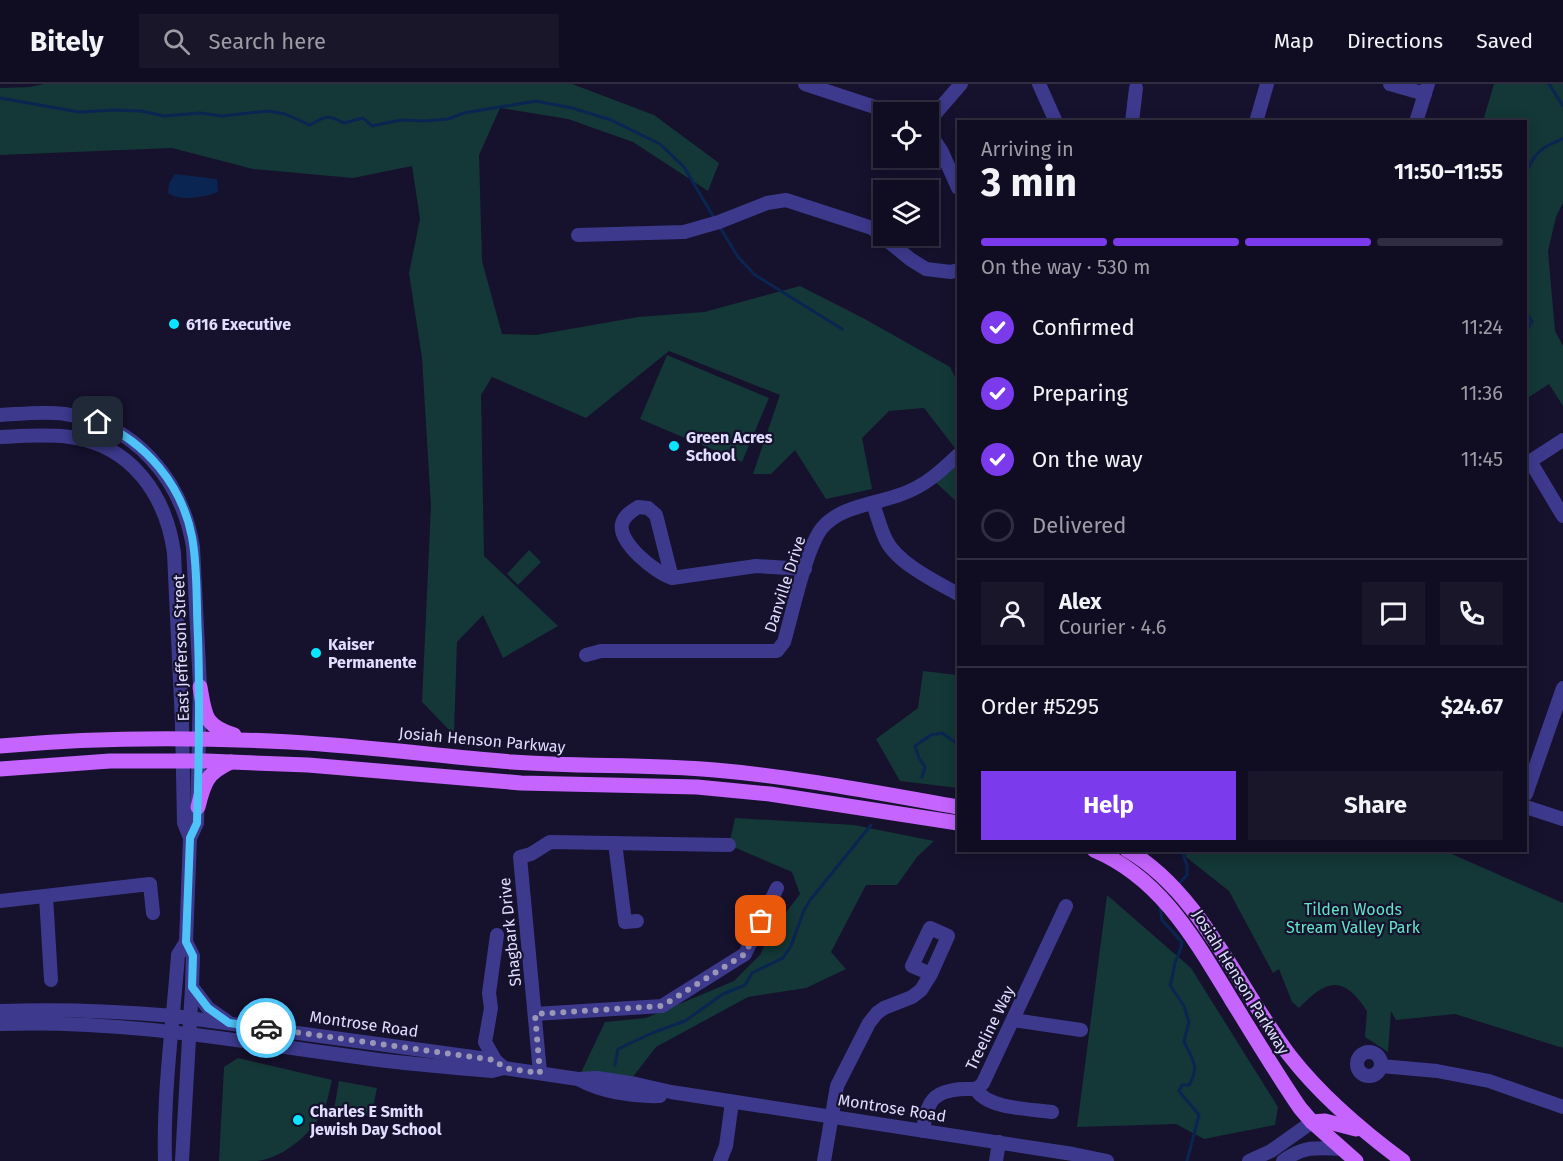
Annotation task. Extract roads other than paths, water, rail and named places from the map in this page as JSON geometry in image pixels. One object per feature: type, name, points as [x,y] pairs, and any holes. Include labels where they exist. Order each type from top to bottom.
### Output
[{"type":"main road","points":[[200,687],[204,713],[211,725],[225,733],[252,740]]},
{"type":"main road","name":"Josiah Henson Parkway","points":[[0,746],[107,740],[182,739],[319,744],[537,764],[689,768],[750,773],[957,807]]},
{"type":"main road","points":[[333,767],[365,763],[409,763],[420,753]]},
{"type":"main road","points":[[0,769],[110,761],[231,761],[522,783],[674,785],[789,797],[957,823]]},
{"type":"main road","points":[[198,807],[210,774],[231,761]]},
{"type":"main road","name":"Josiah Henson Parkway","points":[[1098,852],[1156,881],[1189,918],[1289,1055],[1326,1097],[1364,1132]]},
{"type":"main road","name":"Josiah Henson Parkway","points":[[1130,852],[1152,867],[1156,881]]},
{"type":"main road","name":"Josiah Henson Parkway","points":[[1189,918],[1278,1076],[1312,1122],[1343,1149]]},
{"type":"main road","points":[[1312,1122],[1319,1120],[1335,1122],[1364,1132],[1402,1161]]},
{"type":"main road","points":[[1343,1149],[1356,1161]]},
{"type":"street","points":[[805,84],[873,106]]},
{"type":"street","points":[[939,109],[961,84]]},
{"type":"street","points":[[1039,84],[1055,120]]},
{"type":"street","points":[[1257,120],[1267,84]]},
{"type":"street","points":[[1390,84],[1426,89],[1417,120]]},
{"type":"street","points":[[1132,120],[1136,88]]},
{"type":"street","points":[[939,148],[957,186]]},
{"type":"street","points":[[578,235],[684,232],[719,222],[767,203],[786,200],[872,228],[926,269],[951,272],[957,270]]},
{"type":"street","name":"East Jefferson Street","points":[[0,415],[50,412],[85,417],[109,426],[128,438],[157,463],[174,489],[184,510],[192,537],[196,577],[200,687],[198,807],[197,823],[190,838],[186,942],[178,956],[164,1120],[165,1161]]},
{"type":"street","name":"East Jefferson Street","points":[[0,437],[54,435],[80,438],[114,453],[136,468],[159,502],[169,527],[174,553],[184,823],[190,838]]},
{"type":"street","points":[[1563,440],[1528,462],[1563,516]]},
{"type":"street","name":"Danville Drive","points":[[586,655],[601,651],[777,651],[784,642],[817,535],[824,526],[833,518],[854,509],[902,494],[922,485],[957,456]]},
{"type":"street","points":[[873,503],[886,541],[896,554],[957,593]]},
{"type":"street","points":[[672,578],[656,515],[648,508],[638,507],[627,514],[622,524],[623,534],[640,556],[661,574],[672,578],[756,566],[805,569]]},
{"type":"street","points":[[175,582],[196,577]]},
{"type":"street","points":[[1527,791],[1563,688]]},
{"type":"street","points":[[1527,807],[1563,819]]},
{"type":"street","name":"Shagbark Drive","points":[[540,1073],[520,858],[550,842],[729,845]]},
{"type":"street","points":[[615,843],[625,922],[637,921]]},
{"type":"street","points":[[0,901],[150,884],[153,913]]},
{"type":"street","points":[[535,1014],[662,1006],[745,954],[777,888]]},
{"type":"street","points":[[46,896],[51,981]]},
{"type":"street","name":"Treeline Way","points":[[923,1131],[928,1104],[934,1096],[950,1091],[976,1089],[983,1083],[1066,906]]},
{"type":"street","points":[[497,935],[485,1042],[499,1064]]},
{"type":"street","name":"East Jefferson Street","points":[[182,1161],[193,956],[186,942]]},
{"type":"street","points":[[824,1161],[837,1086],[869,1023],[884,1008],[912,998],[921,990],[931,974]]},
{"type":"street","points":[[192,987],[208,1008],[229,1023]]},
{"type":"street","name":"Montrose Road","points":[[0,1011],[86,1011],[174,1016],[229,1023],[468,1056],[540,1073],[629,1082],[671,1092],[1107,1161]]},
{"type":"street","points":[[1013,1020],[1081,1030]]},
{"type":"street","name":"Montrose Road","points":[[0,1024],[133,1027],[388,1061],[492,1071],[499,1064]]},
{"type":"street","points":[[468,1056],[485,1042]]},
{"type":"street","points":[[1381,1066],[1437,1071],[1489,1081],[1563,1107]]},
{"type":"street","points":[[976,1089],[981,1097],[994,1104],[1052,1112]]},
{"type":"street","points":[[720,1161],[726,1146],[732,1102]]},
{"type":"street","points":[[1249,1161],[1271,1151],[1312,1122]]},
{"type":"street","points":[[996,1161],[999,1143]]},
{"type":"street","points":[[1283,1161],[1306,1148],[1343,1149]]},
{"type":"water","points":[[175,174],[217,179],[218,192],[193,198],[173,196],[168,193],[169,183]]},
{"type":"waterway","points":[[1549,84],[1563,106]]},
{"type":"waterway","points":[[0,98],[79,112],[114,110],[141,111],[164,116],[200,113],[222,116],[268,111],[285,114],[310,125],[330,117],[344,123],[363,118],[372,126],[401,120],[448,119],[464,113],[536,101],[572,108],[611,120],[660,144],[684,167],[713,216]]},
{"type":"waterway","points":[[1527,171],[1541,150],[1563,138]]},
{"type":"waterway","points":[[721,229],[738,257],[755,275],[842,329]]},
{"type":"waterway","points":[[1527,314],[1532,321],[1527,330]]},
{"type":"waterway","points":[[922,777],[925,767],[915,746],[931,735],[942,733],[957,743]]},
{"type":"waterway","points":[[615,1065],[618,1049],[685,1021],[723,994],[745,985],[752,973],[783,958],[791,946],[804,910],[811,899],[871,825]]},
{"type":"waterway","points":[[1178,885],[1187,875],[1183,852]]},
{"type":"waterway","points":[[1160,905],[1162,920],[1182,942],[1170,985],[1184,1006],[1189,1022],[1184,1041],[1195,1067],[1189,1085],[1182,1085],[1179,1091],[1199,1115],[1187,1161]]},
{"type":"place","name":"6116 Executive","points":[[174,324]]},
{"type":"place","name":"Green Acres School","points":[[674,446]]},
{"type":"place","name":"Kaiser Permanente","points":[[316,653]]},
{"type":"place","name":"Charles E Smith Jewish Day School","points":[[298,1120]]},
{"type":"park label","name":"Tilden Woods Stream Valley Park","points":[[1353,918]]}]
